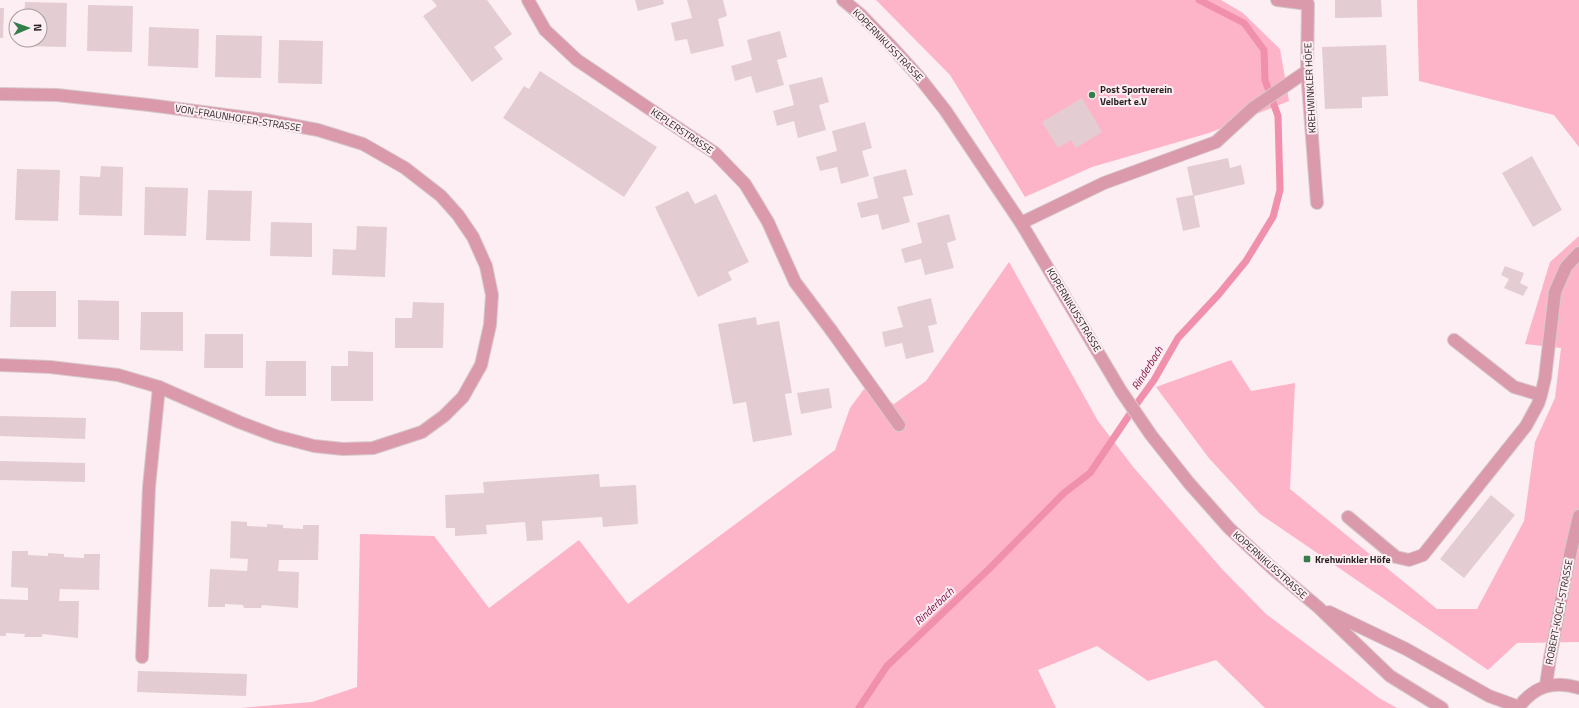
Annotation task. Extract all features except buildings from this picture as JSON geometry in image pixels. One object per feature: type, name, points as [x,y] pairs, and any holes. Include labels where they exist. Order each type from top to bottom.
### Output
[{"type":"street","name":"KEPLERSTRASSE","points":[[528,0],[545,30],[577,60],[715,153],[745,184],[768,222],[795,282],[899,425]]},
{"type":"street","name":"KOPERNIKUSSTRASSE","points":[[843,0],[876,30],[919,77],[945,110],[1021,223],[1122,391],[1151,435],[1189,483],[1230,528],[1273,569],[1318,607],[1390,676],[1442,708]]},
{"type":"street","name":"KREHWINKLER HÖFE","points":[[1277,0],[1308,4],[1307,71],[1317,203]]},
{"type":"street","points":[[1021,223],[1104,183],[1216,142],[1253,108],[1307,71]]},
{"type":"street","name":"VON-FRAUNHOFER-STRASSE","points":[[0,94],[57,95],[265,120],[318,130],[363,144],[405,168],[441,196],[458,215],[473,237],[486,266],[492,295],[490,325],[481,365],[463,397],[444,416],[422,432],[373,448],[343,449],[314,446],[276,436],[159,387],[118,375],[50,367],[0,365]]},
{"type":"street","points":[[1348,517],[1396,557],[1409,560],[1423,555],[1526,426],[1538,404],[1548,348],[1555,292],[1566,267],[1579,253]]},
{"type":"street","points":[[1454,340],[1514,387],[1541,394]]},
{"type":"street","points":[[142,657],[149,487],[159,387]]},
{"type":"street","name":"ROBERT-KOCH-STRASSE","points":[[1546,685],[1571,550],[1579,516]]},
{"type":"street","name":"KOPERNIKUSSTRASSE","points":[[1318,607],[1406,649],[1489,696],[1518,708]]},
{"type":"street","points":[[1518,708],[1532,692],[1546,685],[1568,684],[1579,688]]},
{"type":"shaded area","name":"Post Sportverein Velbert e.V","points":[[876,0],[1221,0],[1243,13],[1280,49],[1289,101],[1209,133],[1092,167],[1025,197],[950,75]]},
{"type":"shaded area","points":[[1417,0],[1579,0],[1579,147],[1554,115],[1419,81]]},
{"type":"shaded area","points":[[1579,236],[1579,642],[1517,643],[1488,670],[1260,514],[1208,457],[1156,387],[1231,360],[1251,391],[1295,383],[1290,489],[1437,609],[1477,609],[1524,521],[1535,442],[1555,398],[1561,348],[1525,344],[1550,262]]},
{"type":"shaded area","points":[[1009,262],[1098,421],[1134,468],[1222,569],[1266,614],[1379,698],[1397,708],[1265,708],[1216,660],[1148,681],[1097,646],[1038,670],[1056,708],[240,708],[312,702],[357,687],[360,534],[434,536],[489,608],[579,540],[628,604],[835,450],[850,408],[864,389],[894,404],[926,381]]},
{"type":"waterway","name":"Rinderbach","points":[[859,708],[887,666],[989,569],[1064,493],[1090,473],[1154,380],[1178,338],[1219,294],[1246,261],[1273,217],[1280,190],[1278,116],[1265,80],[1264,50],[1244,23],[1199,0]]},
{"type":"place","name":"Post Sportverein Velbert e.V","points":[[1092,95]]},
{"type":"place","name":"Krehwinkler Höfe","points":[[1307,559]]}]
